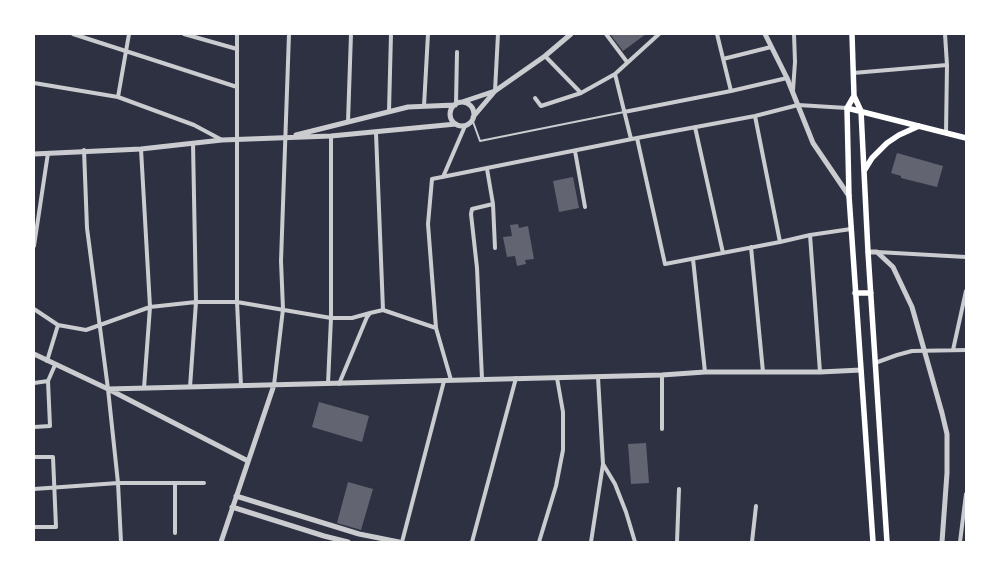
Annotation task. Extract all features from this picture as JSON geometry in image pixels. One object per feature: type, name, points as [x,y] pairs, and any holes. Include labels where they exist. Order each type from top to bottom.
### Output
[{"type":"main road","points":[[852,34],[854,96],[861,110],[868,252],[887,542]]},
{"type":"main road","points":[[854,96],[847,108],[849,196],[873,542]]},
{"type":"main road","points":[[847,108],[966,138]]},
{"type":"main road","points":[[864,171],[872,158],[887,143],[899,134],[919,126]]},
{"type":"main road","points":[[855,293],[871,293]]},
{"type":"street","points":[[72,34],[236,87]]},
{"type":"street","points":[[118,97],[129,34]]},
{"type":"street","points":[[184,34],[237,49]]},
{"type":"street","points":[[237,34],[237,302],[241,386]]},
{"type":"street","points":[[221,542],[274,385],[283,309],[281,261],[290,34]]},
{"type":"street","points":[[348,122],[351,34]]},
{"type":"street","points":[[389,111],[390,34]]},
{"type":"street","points":[[424,106],[428,34]]},
{"type":"street","points":[[495,91],[498,34]]},
{"type":"street","points":[[444,177],[465,126],[495,91],[545,56],[571,34]]},
{"type":"street","points":[[606,34],[627,62]]},
{"type":"street","points":[[535,98],[541,106],[581,93],[615,74],[658,34]]},
{"type":"street","points":[[717,34],[731,91]]},
{"type":"street","points":[[765,34],[787,78],[813,143],[849,196]]},
{"type":"street","points":[[793,93],[794,34]]},
{"type":"street","points":[[945,34],[947,65],[946,133]]},
{"type":"street","points":[[723,59],[771,47]]},
{"type":"street","points":[[457,52],[457,104]]},
{"type":"street","points":[[545,56],[581,93]]},
{"type":"street","points":[[853,73],[947,65]]},
{"type":"street","points":[[615,74],[631,139]]},
{"type":"street","points":[[624,112],[787,78]]},
{"type":"street","points":[[34,83],[118,97],[194,125],[222,140]]},
{"type":"street","points":[[456,124],[451,117],[452,108],[457,104],[495,91]]},
{"type":"street","points":[[286,137],[389,111],[424,106],[468,104],[474,111],[473,118]]},
{"type":"street","points":[[451,380],[436,328],[428,224],[432,179],[754,116],[798,105],[847,108]]},
{"type":"street","points":[[754,116],[780,242]]},
{"type":"street","points":[[34,154],[84,150],[142,149],[222,140],[331,136],[456,124],[465,126]]},
{"type":"street","points":[[695,127],[723,253]]},
{"type":"street","points":[[376,132],[382,310]]},
{"type":"street","points":[[328,384],[331,318],[331,136]]},
{"type":"street","points":[[637,138],[665,264],[810,235],[851,229]]},
{"type":"street","points":[[190,387],[196,302],[192,143]]},
{"type":"street","points":[[142,149],[150,307],[144,388]]},
{"type":"street","points":[[84,150],[87,228],[108,389],[118,483],[121,542]]},
{"type":"street","points":[[575,151],[585,207]]},
{"type":"street","points":[[34,246],[48,152]]},
{"type":"street","points":[[487,169],[493,204],[495,248]]},
{"type":"street","points":[[482,378],[477,268],[471,214],[472,209],[493,204]]},
{"type":"street","points":[[810,235],[820,372]]},
{"type":"street","points":[[751,247],[763,372]]},
{"type":"street","points":[[868,252],[966,257]]},
{"type":"street","points":[[878,252],[893,267],[912,307],[926,351],[947,434],[947,473],[942,542]]},
{"type":"street","points":[[693,259],[705,372]]},
{"type":"street","points":[[954,350],[966,291]]},
{"type":"street","points":[[34,308],[58,325],[86,330],[150,307],[196,302],[237,302],[331,318],[352,318],[382,310],[436,328]]},
{"type":"street","points":[[339,384],[370,313]]},
{"type":"street","points":[[47,361],[58,325]]},
{"type":"street","points":[[875,363],[897,354],[912,351],[966,350]]},
{"type":"street","points":[[34,354],[108,389],[248,461]]},
{"type":"street","points":[[34,427],[50,426],[48,381],[55,365]]},
{"type":"street","points":[[108,389],[444,381],[482,378],[598,377],[705,372],[860,370]]},
{"type":"street","points":[[662,375],[662,429]]},
{"type":"street","points":[[591,542],[603,464],[598,377]]},
{"type":"street","points":[[472,542],[516,378]]},
{"type":"street","points":[[539,542],[556,486],[563,450],[563,412],[557,378]]},
{"type":"street","points":[[34,383],[48,381]]},
{"type":"street","points":[[236,496],[360,534],[400,542],[444,381]]},
{"type":"street","points":[[34,457],[54,457],[56,527],[34,527]]},
{"type":"street","points":[[603,464],[618,491],[634,542]]},
{"type":"street","points":[[34,489],[118,483],[204,483]]},
{"type":"street","points":[[175,483],[175,533]]},
{"type":"street","points":[[677,542],[679,489]]},
{"type":"street","points":[[966,494],[960,541],[966,540]]},
{"type":"street","points":[[752,542],[756,506]]},
{"type":"street","points":[[232,507],[332,540],[348,542]]},
{"type":"lane","points":[[473,118],[480,141],[624,112]]},
{"type":"building","points":[[610,34],[646,34],[623,51]]},
{"type":"building","points":[[897,153],[943,166],[937,187],[901,178],[901,176],[891,173]]},
{"type":"building","points":[[573,177],[579,208],[559,212],[553,181]]},
{"type":"building","points":[[518,224],[519,228],[528,226],[534,259],[525,260],[526,264],[517,266],[515,256],[507,257],[503,237],[512,236],[510,225]]},
{"type":"building","points":[[319,402],[369,416],[362,442],[312,427]]},
{"type":"building","points":[[646,443],[649,483],[631,484],[628,444]]},
{"type":"building","points":[[348,482],[373,489],[361,530],[337,523]]}]
